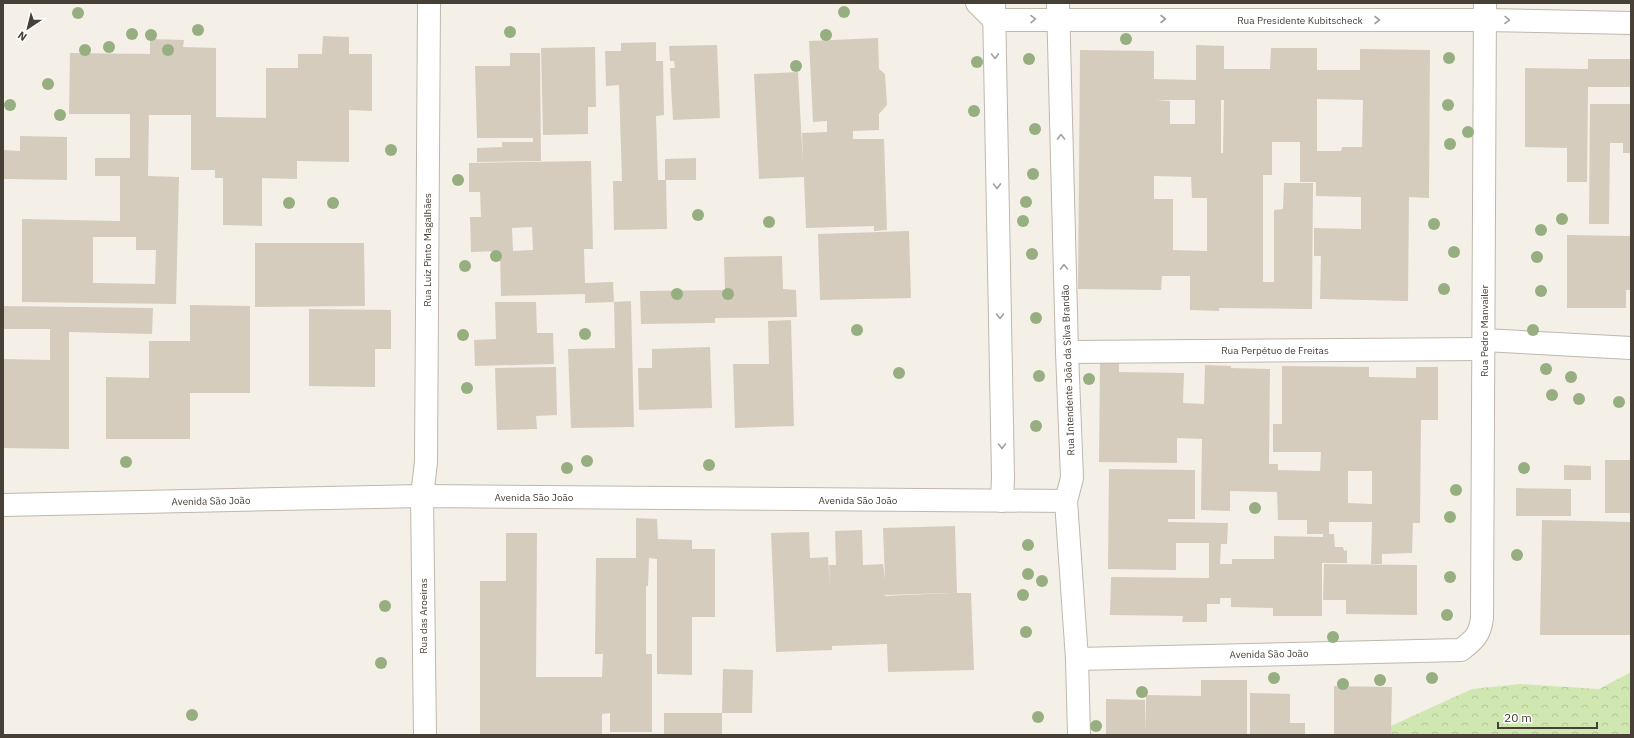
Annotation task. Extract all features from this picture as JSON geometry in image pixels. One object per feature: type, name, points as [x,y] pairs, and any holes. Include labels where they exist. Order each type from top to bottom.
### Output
[{"type":"street","name":"Rua Luiz Pinto Magalhães","points":[[422,496],[426,462],[429,3]]},
{"type":"street","points":[[977,3],[994,12],[1003,477],[1002,501]]},
{"type":"street","name":"Rua Intendente João da Silva Brandão","points":[[1058,11],[1067,352],[1072,478],[1066,501],[1077,659],[1079,735]]},
{"type":"street","name":"Rua Presidente Kubitscheck","points":[[994,12],[1485,11],[1631,23]]},
{"type":"street","name":"Rua Pedro Manvailer","points":[[1461,650],[1474,640],[1480,630],[1482,618],[1485,11]]},
{"type":"street","name":"Rua Perpétuo de Freitas","points":[[1067,352],[1484,345],[1631,348]]},
{"type":"street","name":"Avenida São João","points":[[3,505],[422,496],[1066,501]]},
{"type":"street","name":"Rua das Aroeiras","points":[[422,496],[424,735]]},
{"type":"street","name":"Avenida São João","points":[[1077,659],[1461,650]]},
{"type":"green space","points":[[1631,672],[1631,735],[1371,735],[1472,689],[1520,684],[1599,689]]},
{"type":"building","points":[[323,36],[349,37],[349,54],[372,54],[372,111],[349,110],[349,162],[297,161],[297,179],[262,178],[262,226],[223,225],[223,178],[215,178],[215,170],[191,170],[191,115],[149,115],[148,176],[179,177],[176,304],[22,302],[22,219],[120,221],[120,176],[95,176],[95,158],[130,158],[130,114],[69,114],[70,53],[150,54],[150,39],[184,40],[183,47],[216,48],[216,117],[266,118],[266,68],[298,68],[298,54],[322,54]],"holes":[[[93,237],[136,237],[136,250],[156,250],[155,284],[93,283]]]},
{"type":"building","points":[[878,38],[879,69],[885,74],[887,105],[879,114],[879,130],[853,131],[853,139],[884,139],[887,230],[874,231],[874,226],[806,228],[804,177],[759,179],[754,74],[798,72],[803,165],[802,133],[827,132],[827,121],[813,122],[809,41]]},
{"type":"building","points":[[656,42],[656,61],[663,61],[664,115],[656,116],[658,180],[665,180],[665,159],[696,158],[696,180],[666,180],[667,229],[614,230],[613,181],[622,181],[619,85],[606,86],[605,51],[621,51],[621,43]]},
{"type":"building","points":[[717,45],[720,118],[673,120],[670,68],[675,68],[674,61],[670,61],[669,46]]},
{"type":"building","points":[[1196,45],[1224,46],[1224,69],[1270,69],[1271,48],[1317,48],[1317,70],[1360,70],[1360,49],[1430,50],[1429,198],[1409,197],[1408,301],[1320,299],[1321,256],[1314,256],[1314,228],[1361,229],[1361,197],[1316,196],[1316,182],[1300,182],[1300,142],[1272,142],[1272,175],[1263,175],[1263,282],[1274,282],[1274,210],[1283,209],[1284,183],[1313,183],[1312,309],[1219,308],[1219,311],[1190,310],[1190,276],[1162,276],[1161,290],[1078,289],[1080,50],[1154,51],[1154,79],[1196,80]],"holes":[[[1317,99],[1363,100],[1362,147],[1342,147],[1341,151],[1317,151]],[[1156,100],[1195,100],[1195,124],[1170,124],[1170,101]],[[1221,100],[1224,100],[1223,153],[1221,153]],[[1154,176],[1191,177],[1192,198],[1207,198],[1207,251],[1173,250],[1173,199],[1154,199]]]},
{"type":"building","points":[[595,47],[596,107],[588,107],[588,134],[543,135],[541,48]]},
{"type":"building","points":[[510,53],[540,53],[541,161],[477,162],[477,148],[502,147],[502,142],[533,142],[533,138],[477,138],[475,66],[510,66]]},
{"type":"building","points":[[1588,59],[1631,59],[1631,87],[1588,87],[1587,182],[1567,182],[1567,148],[1525,147],[1525,68],[1588,69]]},
{"type":"building","points":[[1590,104],[1631,104],[1631,153],[1623,153],[1623,143],[1610,143],[1609,224],[1589,224]]},
{"type":"building","points":[[20,136],[67,137],[67,180],[3,179],[3,150],[20,151]]},
{"type":"building","points":[[591,161],[593,249],[584,249],[585,283],[613,282],[614,302],[585,303],[585,294],[501,296],[500,251],[471,252],[470,217],[481,217],[480,192],[469,192],[469,163]],"holes":[[[532,227],[533,250],[513,251],[512,228]]]},
{"type":"building","points":[[909,231],[911,298],[820,300],[818,234]]},
{"type":"building","points":[[1567,235],[1631,236],[1631,290],[1626,290],[1626,308],[1567,308]]},
{"type":"building","points":[[255,243],[364,243],[365,306],[255,307]]},
{"type":"building","points":[[782,256],[783,289],[796,290],[797,317],[715,318],[715,323],[641,324],[640,291],[725,290],[724,257]]},
{"type":"building","points":[[631,301],[634,427],[571,428],[568,349],[615,348],[614,302]]},
{"type":"building","points":[[495,302],[536,302],[537,333],[553,333],[554,364],[475,366],[474,340],[496,339]]},
{"type":"building","points":[[190,305],[250,306],[250,393],[190,393],[190,439],[106,439],[106,377],[149,378],[149,341],[190,341]]},
{"type":"building","points":[[3,306],[153,308],[152,334],[69,332],[69,449],[3,448],[3,359],[50,360],[50,329],[3,329]]},
{"type":"building","points":[[309,309],[391,310],[391,349],[375,349],[375,387],[309,386]]},
{"type":"building","points":[[791,320],[794,426],[735,428],[733,364],[769,364],[768,321]]},
{"type":"building","points":[[710,347],[712,408],[639,410],[638,368],[652,368],[652,349]]},
{"type":"building","points":[[1100,362],[1119,362],[1119,372],[1184,373],[1183,403],[1204,404],[1205,365],[1231,366],[1231,368],[1270,369],[1269,464],[1278,464],[1278,470],[1320,471],[1321,452],[1273,452],[1273,424],[1282,424],[1282,366],[1369,367],[1369,377],[1416,378],[1416,367],[1438,367],[1438,420],[1421,420],[1420,523],[1413,523],[1412,553],[1382,554],[1382,564],[1371,564],[1372,522],[1329,522],[1329,534],[1334,534],[1335,547],[1343,547],[1344,551],[1347,550],[1347,563],[1322,563],[1322,616],[1273,616],[1273,608],[1231,607],[1231,598],[1220,598],[1220,604],[1207,604],[1207,622],[1182,622],[1183,616],[1110,615],[1111,577],[1209,578],[1209,543],[1176,543],[1176,570],[1108,569],[1109,469],[1195,470],[1195,519],[1168,519],[1168,522],[1228,523],[1227,544],[1221,544],[1220,564],[1232,564],[1232,559],[1274,559],[1274,536],[1323,537],[1323,534],[1307,534],[1307,520],[1278,520],[1277,492],[1230,491],[1230,511],[1201,510],[1202,439],[1177,438],[1177,463],[1099,462]],"holes":[[[1348,471],[1372,471],[1372,504],[1348,503]]]},
{"type":"building","points":[[556,367],[557,415],[536,416],[537,429],[497,430],[495,368]]},
{"type":"building","points":[[1605,460],[1631,460],[1631,513],[1605,513]]},
{"type":"building","points":[[1564,465],[1591,466],[1591,480],[1564,480]]},
{"type":"building","points":[[1516,488],[1571,489],[1571,516],[1516,516]]},
{"type":"building","points":[[636,518],[657,519],[658,539],[692,540],[692,549],[715,549],[715,617],[692,617],[692,675],[657,674],[657,559],[649,558],[648,586],[646,586],[646,654],[652,654],[652,732],[610,732],[610,713],[602,714],[602,735],[480,735],[480,581],[506,581],[506,533],[537,533],[536,677],[602,677],[603,654],[595,654],[596,558],[636,558]]},
{"type":"building","points":[[1542,520],[1631,522],[1631,635],[1540,635]]},
{"type":"building","points":[[955,526],[957,593],[971,593],[974,670],[888,672],[887,644],[832,646],[832,650],[776,652],[771,533],[809,532],[810,558],[828,557],[830,588],[829,565],[836,565],[835,531],[862,530],[863,565],[883,564],[885,580],[883,528]],"holes":[[[952,593],[885,596],[885,595]]]},
{"type":"building","points":[[1324,564],[1417,565],[1417,615],[1346,614],[1346,600],[1323,600]]},
{"type":"building","points":[[723,669],[753,670],[752,713],[722,713]]},
{"type":"building","points":[[1201,680],[1247,680],[1247,735],[1106,735],[1106,699],[1145,700],[1146,733],[1146,695],[1201,696]]},
{"type":"building","points":[[1334,686],[1392,687],[1391,735],[1334,735]]},
{"type":"building","points":[[1250,693],[1290,694],[1290,723],[1305,723],[1305,735],[1250,735]]},
{"type":"building","points":[[664,713],[722,713],[722,735],[664,735]]}]
